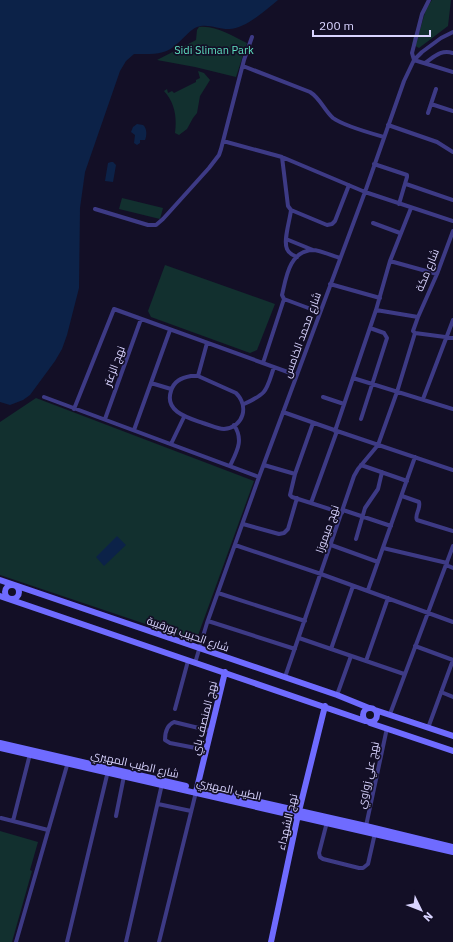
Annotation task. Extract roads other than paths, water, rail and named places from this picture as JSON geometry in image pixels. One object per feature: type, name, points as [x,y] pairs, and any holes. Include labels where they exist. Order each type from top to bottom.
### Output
[{"type":"street","points":[[429,0],[422,14],[412,53],[414,60],[453,72]]},
{"type":"street","name":"شارع محمد الخامس","points":[[195,663],[208,621],[296,375],[404,81],[414,60],[429,45],[453,32]]},
{"type":"street","points":[[95,209],[148,225],[156,225],[210,168],[219,155],[252,37]]},
{"type":"street","points":[[424,63],[440,53],[453,53]]},
{"type":"street","points":[[243,66],[310,92],[315,95],[336,120],[384,137]]},
{"type":"street","points":[[428,113],[436,89]]},
{"type":"street","points":[[431,104],[453,111]]},
{"type":"street","points":[[388,124],[438,142],[453,152]]},
{"type":"street","points":[[223,141],[282,157],[364,192],[453,221]]},
{"type":"street","points":[[282,157],[288,206],[291,210],[327,225],[332,224],[335,222],[349,185]]},
{"type":"street","points":[[374,164],[406,174],[406,184],[399,204]]},
{"type":"street","points":[[406,184],[453,200]]},
{"type":"street","points":[[311,503],[380,298],[390,261],[411,208]]},
{"type":"street","points":[[291,210],[286,248],[290,253],[297,257]]},
{"type":"street","points":[[373,223],[400,233]]},
{"type":"street","name":"شارع مكة","points":[[415,333],[413,330],[437,274],[453,231]]},
{"type":"street","points":[[286,239],[313,250],[340,258]]},
{"type":"street","points":[[263,363],[284,299],[282,295],[289,266],[303,253],[313,250]]},
{"type":"street","points":[[390,261],[437,274]]},
{"type":"street","points":[[330,284],[380,298]]},
{"type":"street","points":[[284,299],[319,312]]},
{"type":"street","name":"نهج الزعتر","points":[[74,409],[112,312],[115,309],[141,319],[105,420]]},
{"type":"street","points":[[376,310],[418,317]]},
{"type":"street","points":[[141,319],[296,375]]},
{"type":"street","points":[[423,399],[453,320]]},
{"type":"street","points":[[361,419],[387,338],[384,333],[370,328]]},
{"type":"street","points":[[134,430],[170,330]]},
{"type":"street","points":[[415,333],[453,338]]},
{"type":"street","name":"نهج ميموزا","points":[[285,677],[322,574],[354,476],[378,445],[397,392],[415,333]]},
{"type":"street","points":[[198,376],[207,343]]},
{"type":"street","points":[[244,404],[262,396],[274,367]]},
{"type":"street","points":[[191,376],[198,376],[236,392],[241,397],[244,404],[243,415],[240,420],[234,425],[225,429],[219,428],[184,417],[174,409],[171,405],[170,399],[171,389],[176,382],[180,379],[191,376]]},
{"type":"street","points":[[353,378],[453,408]]},
{"type":"street","points":[[151,383],[171,389]]},
{"type":"street","points":[[44,397],[260,477]]},
{"type":"street","points":[[323,397],[344,404]]},
{"type":"street","points":[[283,412],[453,470]]},
{"type":"street","points":[[171,444],[184,417]]},
{"type":"street","points":[[313,423],[289,494],[292,497],[311,503],[362,516],[391,526]]},
{"type":"street","points":[[230,466],[240,444],[240,440],[234,425]]},
{"type":"street","points":[[368,590],[415,457]]},
{"type":"street","points":[[264,465],[295,474]]},
{"type":"street","points":[[362,465],[407,481]]},
{"type":"street","points":[[356,538],[362,516],[368,502],[378,489],[382,472]]},
{"type":"street","points":[[402,496],[419,502],[420,506],[416,517],[419,522],[453,531]]},
{"type":"street","points":[[243,524],[279,534],[284,533],[288,529],[298,498]]},
{"type":"street","points":[[235,545],[368,590],[453,622]]},
{"type":"street","points":[[331,545],[378,562]]},
{"type":"street","points":[[390,714],[453,546]]},
{"type":"street","points":[[383,548],[446,564],[453,568]]},
{"type":"street","name":"شارع الحبيب بورقيبة","points":[[0,580],[453,736]]},
{"type":"street","points":[[8,585],[14,585],[18,588],[19,594],[15,598],[9,599],[5,595],[4,590],[8,585]]},
{"type":"street","points":[[331,649],[353,586]]},
{"type":"street","points":[[218,593],[305,621]]},
{"type":"street","points":[[0,596],[188,661],[226,672],[325,706],[453,752]]},
{"type":"street","points":[[366,661],[388,598]]},
{"type":"street","points":[[208,621],[295,649]]},
{"type":"street","points":[[299,638],[404,674]]},
{"type":"street","points":[[415,646],[453,660],[428,728]]},
{"type":"street","points":[[337,696],[351,656]]},
{"type":"street","points":[[175,709],[188,661]]},
{"type":"street","name":"نهج المنصف باي","points":[[196,790],[226,672]]},
{"type":"street","points":[[441,692],[453,697]]},
{"type":"street","name":"نهج الشهداء","points":[[271,942],[298,813],[325,706]]},
{"type":"street","points":[[367,708],[372,709],[377,715],[377,718],[373,722],[368,722],[362,716],[367,708]]},
{"type":"street","points":[[206,750],[170,743],[165,740],[166,733],[168,726],[174,722],[211,731]]},
{"type":"street","name":"نهج علي زواوي","points":[[366,826],[386,728]]},
{"type":"street","name":"شارع الطيب المهيري","points":[[0,743],[31,752],[163,783],[298,813],[366,826],[453,847]]},
{"type":"street","points":[[0,748],[31,752],[13,821]]},
{"type":"street","points":[[16,942],[68,761]]},
{"type":"street","points":[[67,942],[108,770],[124,776],[163,783],[126,942]]},
{"type":"street","points":[[116,816],[124,776]]},
{"type":"street","points":[[159,942],[196,790]]},
{"type":"street","points":[[158,804],[191,811]]},
{"type":"street","points":[[298,813],[326,822],[453,852]]},
{"type":"street","points":[[1,818],[48,830]]},
{"type":"street","points":[[326,822],[319,853],[320,857],[358,868],[363,868],[368,864],[375,833]]},
{"type":"water","points":[[0,0],[278,0],[254,19],[241,26],[228,29],[209,26],[197,27],[168,50],[158,53],[134,54],[126,61],[120,71],[85,172],[80,208],[79,288],[67,335],[62,349],[55,361],[30,395],[23,400],[10,405],[0,402]]},
{"type":"water","points":[[137,124],[144,126],[146,134],[145,140],[140,140],[140,143],[137,145],[134,143],[135,135],[131,132],[133,127]]},
{"type":"water","points":[[111,162],[116,165],[113,182],[105,181],[108,163]]},
{"type":"water","points":[[117,536],[126,545],[104,566],[96,557]]},
{"type":"park label","name":"Sidi Sliman Park","points":[[214,50]]}]
